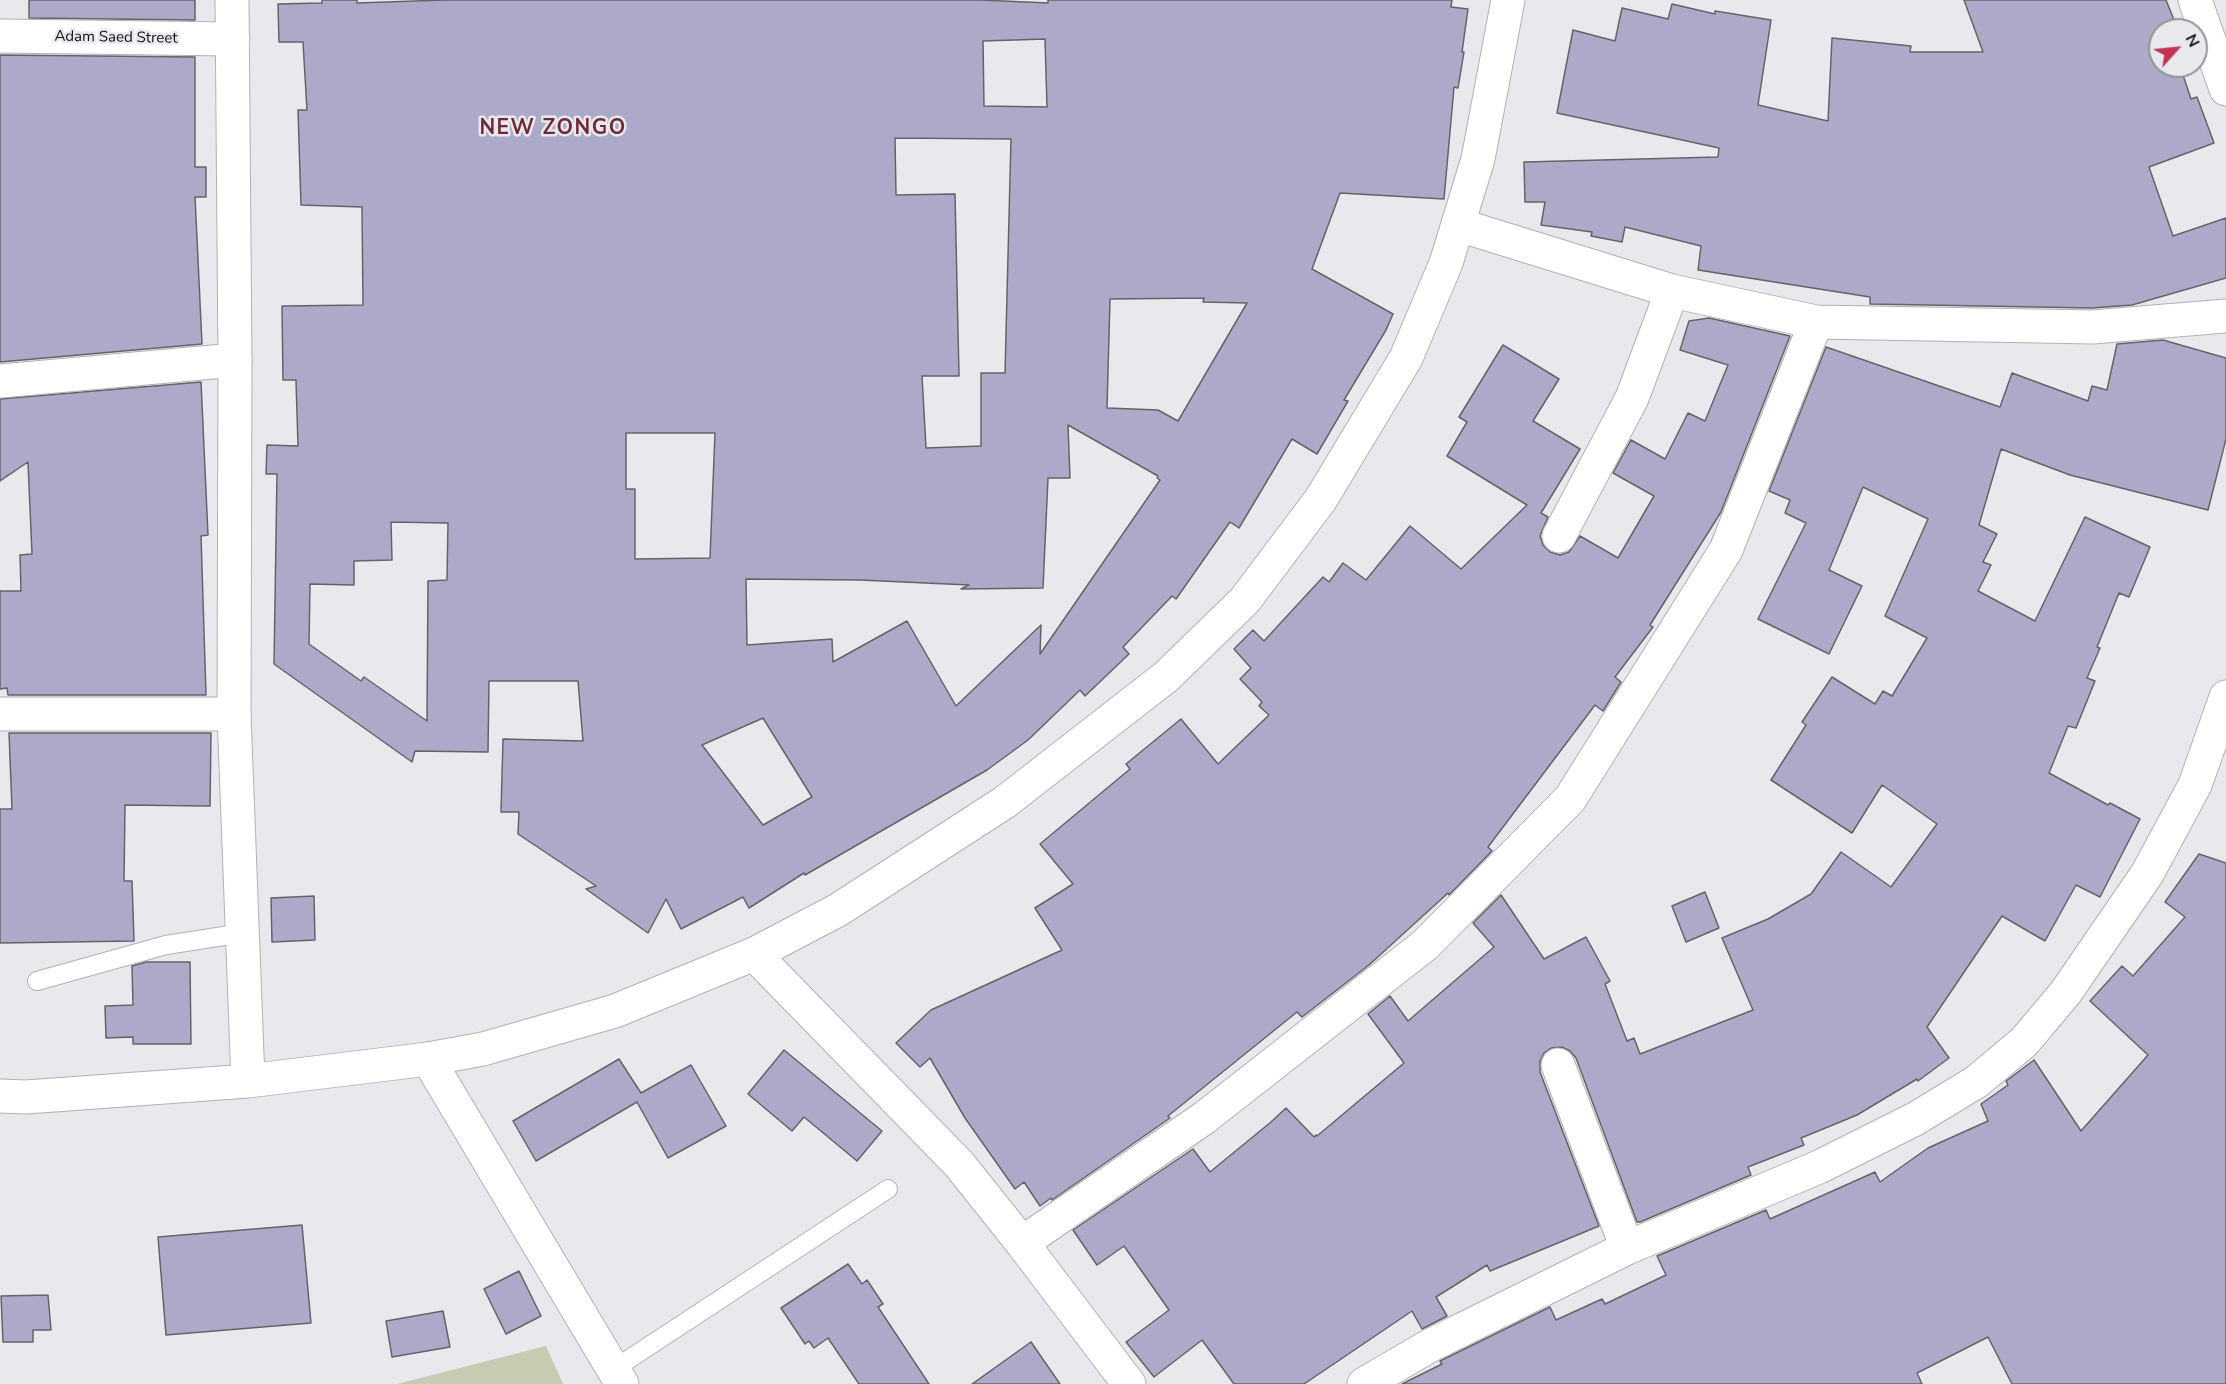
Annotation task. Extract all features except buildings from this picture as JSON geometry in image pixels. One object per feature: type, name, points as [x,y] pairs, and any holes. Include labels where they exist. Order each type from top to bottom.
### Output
[{"type":"street","points":[[232,0],[235,360],[234,714],[248,1081]]},
{"type":"street","points":[[0,1096],[248,1081],[428,1059],[483,1049],[615,1011],[754,954],[838,910],[1005,802],[1167,676],[1245,600],[1321,499],[1406,358],[1446,262],[1478,159],[1508,0]]},
{"type":"street","points":[[2195,0],[2226,89]]},
{"type":"street","name":"Adam Saed Street","points":[[0,36],[233,39]]},
{"type":"street","points":[[1459,225],[1672,291],[1816,322],[2093,327],[2226,316]]},
{"type":"street","points":[[1559,536],[1632,398],[1672,291]]},
{"type":"street","points":[[1022,1243],[1204,1118],[1425,945],[1570,799],[1726,550],[1816,322]]},
{"type":"street","points":[[0,381],[235,360]]},
{"type":"street","points":[[1364,1384],[1431,1345],[1627,1248],[1819,1167],[1915,1119],[1976,1082],[2024,1042],[2066,992],[2147,874],[2195,786],[2226,697]]},
{"type":"street","points":[[0,714],[234,714]]},
{"type":"street","points":[[754,954],[959,1164],[1129,1384]]},
{"type":"street","points":[[428,1059],[618,1377]]},
{"type":"street","points":[[1558,1065],[1627,1248]]},
{"type":"lane","points":[[37,981],[166,945],[243,933]]},
{"type":"lane","points":[[618,1377],[888,1189]]},
{"type":"green space","points":[[546,1346],[563,1384],[397,1384]]},
{"type":"district","name":"NEW ZONGO","points":[[553,129]]}]
